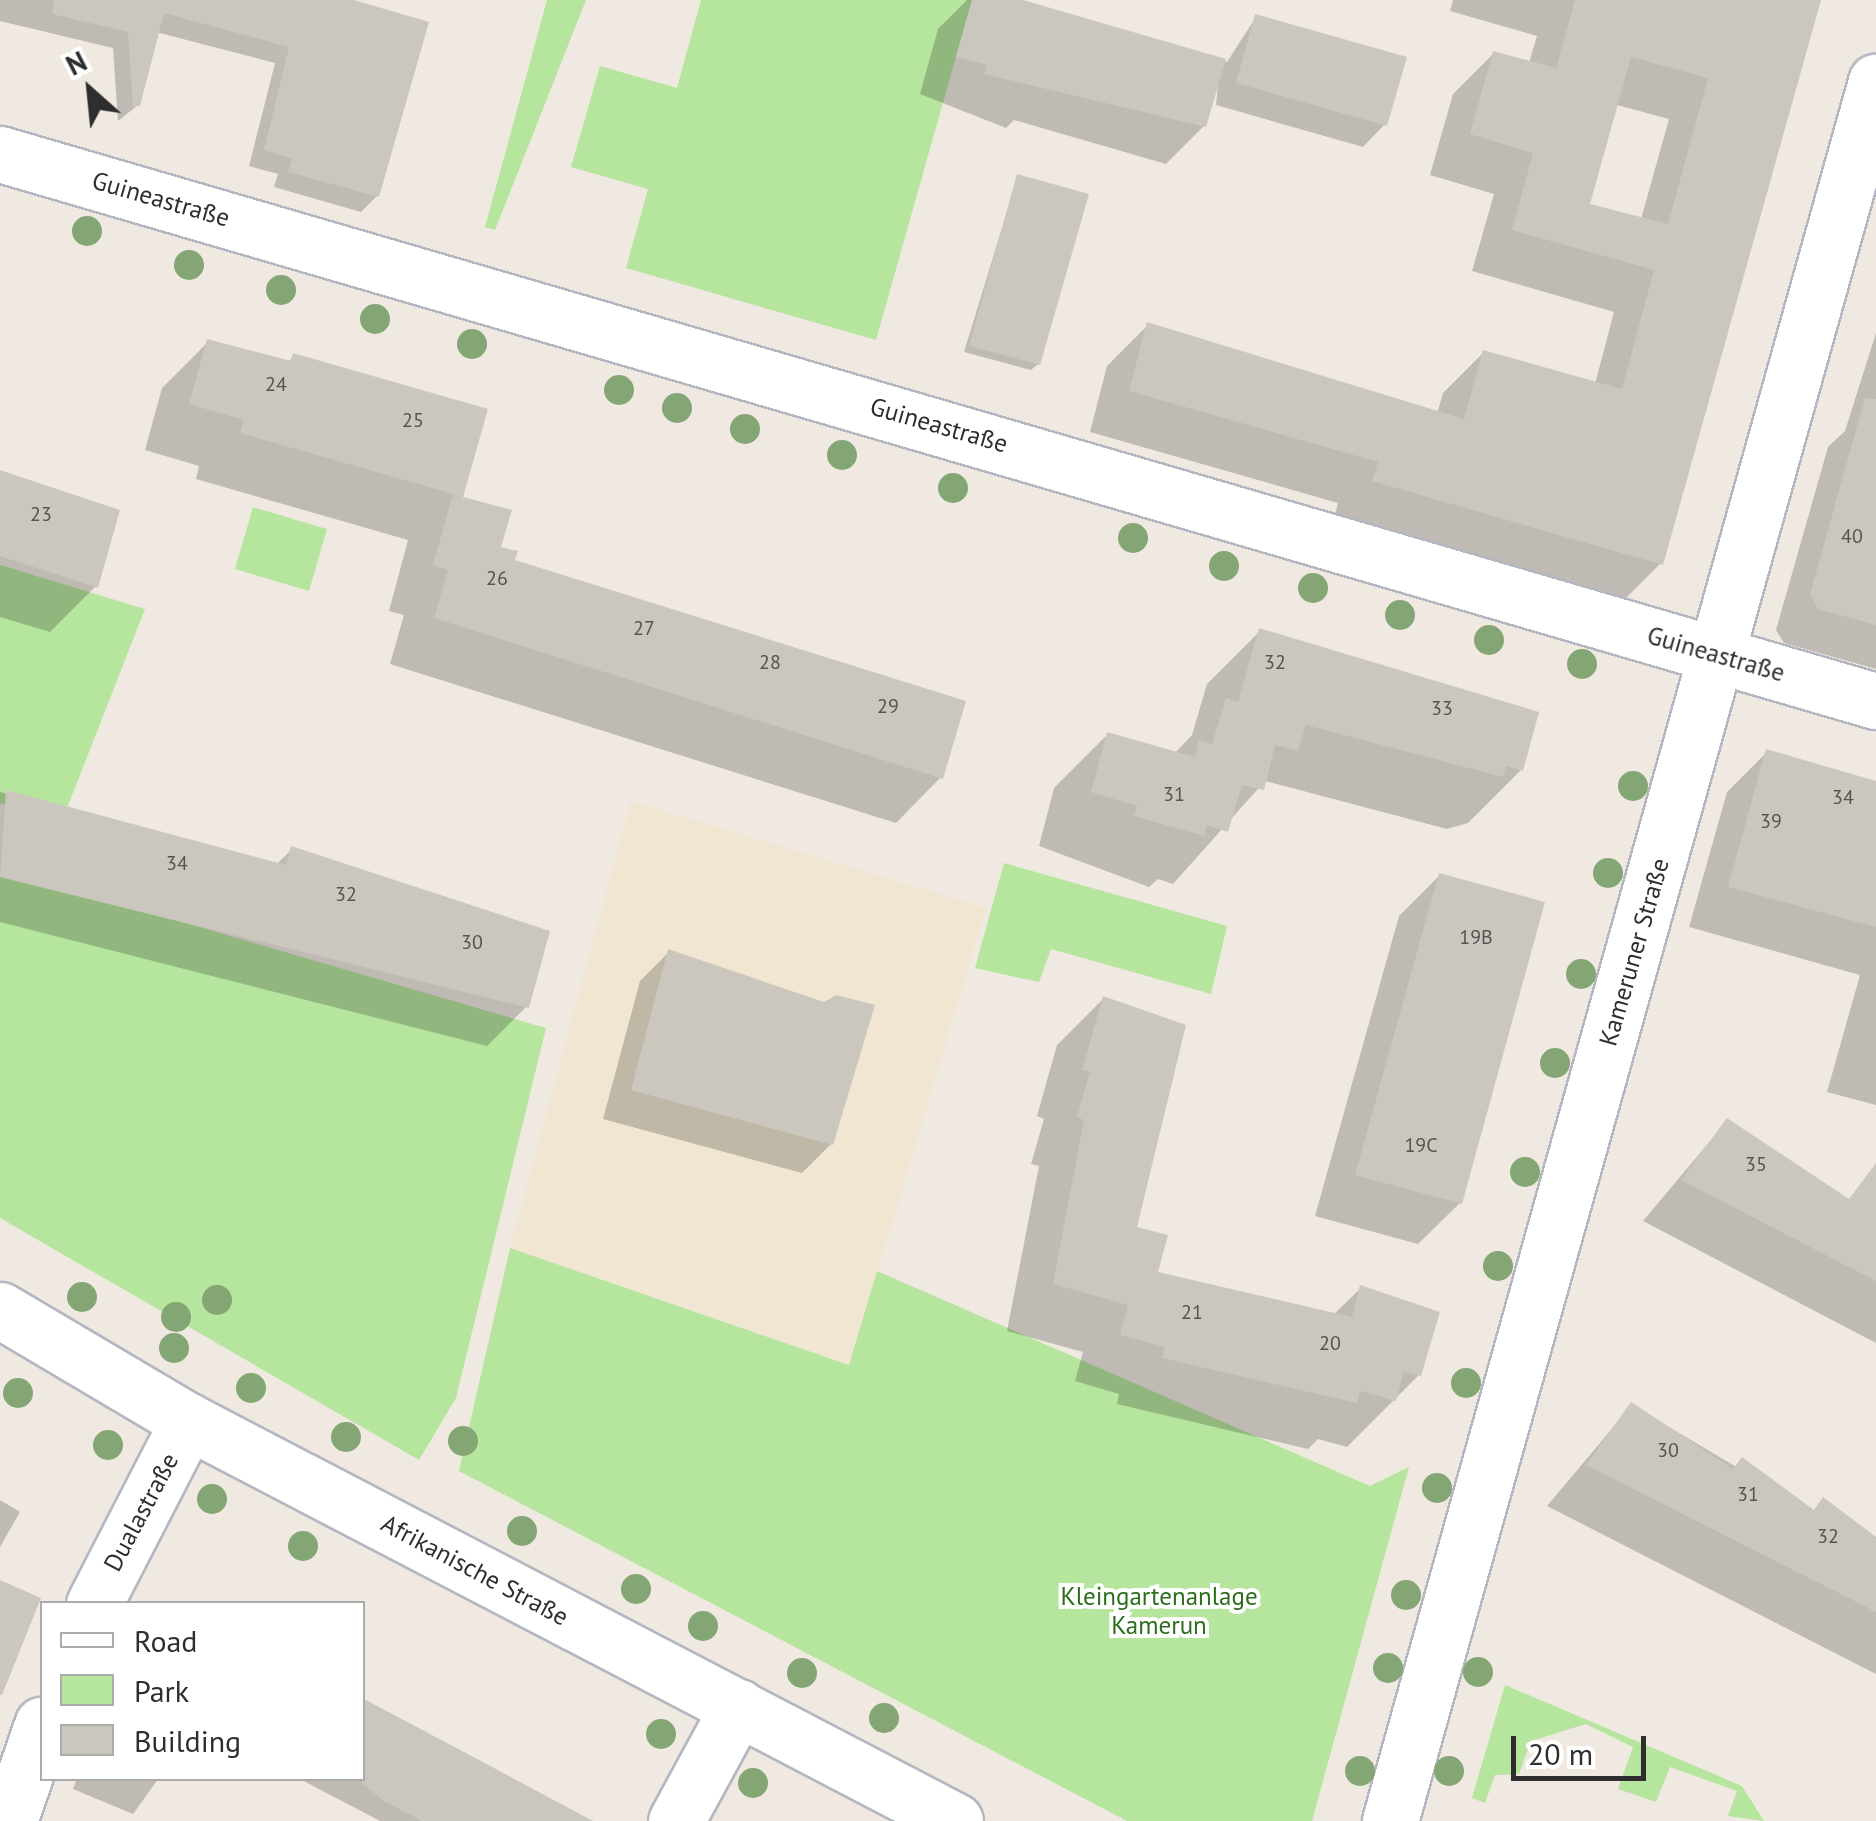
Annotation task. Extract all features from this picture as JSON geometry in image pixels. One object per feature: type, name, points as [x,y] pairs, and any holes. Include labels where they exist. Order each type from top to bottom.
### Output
[{"type":"street","name":"Kameruner Straße","points":[[1390,1821],[1876,82]]},
{"type":"street","name":"Guineastraße","points":[[0,154],[1876,701]]},
{"type":"street","name":"Afrikanische Straße","points":[[0,1310],[188,1421],[955,1821]]},
{"type":"street","name":"Dualastraße","points":[[96,1601],[188,1421]]},
{"type":"street","points":[[676,1821],[738,1708]]},
{"type":"street","points":[[9,1821],[40,1731]]},
{"type":"shaded area","points":[[631,801],[986,908],[850,1365],[510,1248]]},
{"type":"green space","points":[[547,0],[586,0],[495,230],[485,227]]},
{"type":"green space","points":[[701,0],[972,0],[876,340],[626,268],[648,189],[571,167],[600,66],[677,88]]},
{"type":"green space","points":[[253,507],[327,529],[309,591],[235,569]]},
{"type":"green space","points":[[0,565],[145,609],[62,821],[0,803]]},
{"type":"green space","points":[[1004,863],[1227,926],[1211,994],[1051,949],[1039,982],[975,968]]},
{"type":"green space","points":[[0,869],[546,1028],[456,1398],[419,1460],[0,1218]]},
{"type":"green space","name":"Kleingartenanlage Kamerun","points":[[510,1248],[849,1365],[877,1271],[1370,1486],[1409,1467],[1312,1821],[1127,1821],[459,1471]]},
{"type":"green space","points":[[1505,1685],[1742,1786],[1764,1821],[1728,1816],[1737,1791],[1670,1767],[1656,1802],[1618,1789],[1633,1747],[1586,1724],[1531,1741],[1519,1774],[1495,1775],[1485,1803],[1472,1798]]},
{"type":"building","points":[[54,0],[354,0],[429,22],[379,197],[288,172],[292,159],[264,150],[289,47],[164,13],[140,106],[133,106],[128,32],[52,14]]},
{"type":"building","points":[[972,0],[1023,0],[1226,59],[1206,127],[984,74],[987,65],[956,57]]},
{"type":"building","points":[[1575,0],[1821,0],[1663,565],[1372,481],[1378,462],[1129,391],[1147,322],[1464,419],[1483,350],[1622,389],[1654,270],[1512,230],[1533,153],[1470,134],[1493,51],[1556,68]],"holes":[[[1631,57],[1708,78],[1668,224],[1590,204]]]},
{"type":"building","points":[[1255,14],[1407,57],[1387,126],[1236,83]]},
{"type":"building","points":[[1017,174],[1089,194],[1040,365],[969,346]]},
{"type":"building","points":[[207,339],[291,361],[293,353],[488,409],[463,497],[512,510],[501,547],[518,551],[515,560],[966,701],[943,779],[434,618],[448,570],[433,565],[453,494],[240,433],[244,420],[189,404]]},
{"type":"building","points":[[1865,398],[1876,399],[1876,625],[1818,609],[1810,594]]},
{"type":"building","points":[[0,470],[120,510],[98,588],[0,556]]},
{"type":"building","points":[[1259,628],[1539,712],[1523,771],[1506,766],[1503,777],[1306,725],[1298,751],[1275,745],[1264,790],[1242,785],[1228,832],[1207,825],[1204,836],[1134,816],[1137,806],[1091,792],[1107,732],[1195,757],[1199,740],[1212,744],[1226,698],[1238,702]]},
{"type":"building","points":[[1766,749],[1876,781],[1876,927],[1728,887]]},
{"type":"building","points":[[6,790],[286,865],[291,846],[550,931],[529,1008],[0,877]]},
{"type":"building","points":[[1439,873],[1545,902],[1462,1204],[1355,1175]]},
{"type":"building","points":[[668,949],[824,1002],[836,995],[875,1005],[833,1145],[631,1090]]},
{"type":"building","points":[[1103,996],[1186,1025],[1137,1227],[1168,1235],[1158,1272],[1352,1317],[1360,1285],[1440,1312],[1421,1376],[1404,1372],[1396,1401],[1360,1391],[1357,1403],[1162,1358],[1165,1347],[1120,1335],[1128,1305],[1053,1284],[1084,1120],[1077,1117],[1090,1072],[1082,1070]]},
{"type":"building","points":[[1727,1118],[1849,1199],[1876,1163],[1876,1281],[1681,1180]]},
{"type":"building","points":[[1631,1402],[1733,1469],[1742,1457],[1814,1510],[1823,1497],[1876,1537],[1876,1612],[1586,1465]]},
{"type":"building","points":[[0,1580],[41,1598],[2,1695],[0,1695]]},
{"type":"building","points":[[365,1700],[593,1821],[422,1821],[384,1801],[362,1783]]}]
